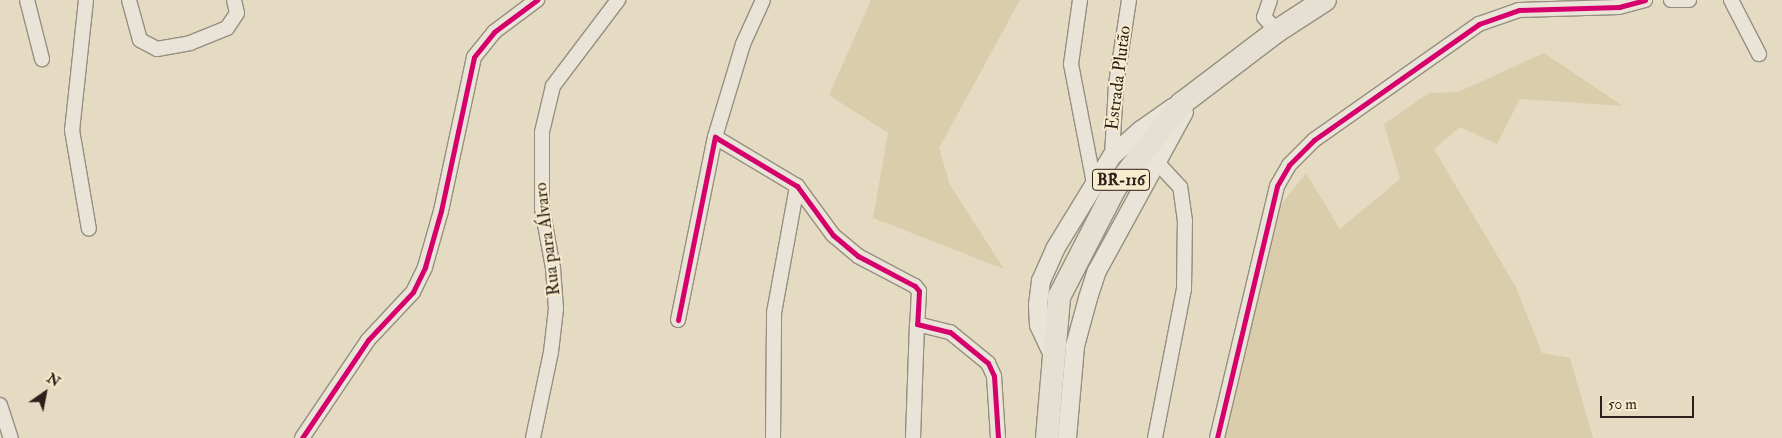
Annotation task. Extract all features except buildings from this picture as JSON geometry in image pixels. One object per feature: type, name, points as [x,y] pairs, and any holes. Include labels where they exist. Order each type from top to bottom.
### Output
[{"type":"highway","name":"BR-116","points":[[1047,438],[1059,296],[1081,248],[1115,188],[1187,99],[1276,31],[1326,0]]},
{"type":"street","points":[[27,0],[42,59]]},
{"type":"street","points":[[86,0],[72,130],[88,229]]},
{"type":"street","points":[[129,0],[140,40],[157,49],[221,32],[234,22],[237,13],[234,0]]},
{"type":"street","points":[[302,438],[368,340],[413,292],[425,267],[441,211],[474,57],[494,32],[537,0]]},
{"type":"street","name":"Rua para Álvaro","points":[[533,438],[551,352],[556,309],[553,268],[542,208],[544,123],[553,86],[618,0]]},
{"type":"street","points":[[678,320],[716,137],[743,44],[762,0]]},
{"type":"street","points":[[1080,0],[1071,64],[1094,183]]},
{"type":"street","name":"Estrada Plutão","points":[[1112,156],[1116,84],[1129,0]]},
{"type":"street","points":[[1270,0],[1264,16],[1276,31]]},
{"type":"street","points":[[1217,438],[1278,186],[1289,165],[1314,140],[1479,24],[1519,10],[1618,7],[1645,0]]},
{"type":"street","points":[[1671,0],[1690,0]]},
{"type":"street","points":[[1731,0],[1759,54]]},
{"type":"street","points":[[1053,355],[1039,324],[1041,280],[1055,249],[1112,156],[1140,130],[1187,99]]},
{"type":"street","points":[[1067,438],[1075,346],[1088,298],[1098,271],[1158,163],[1187,99]]},
{"type":"street","points":[[716,137],[797,186],[845,246],[872,265],[915,286],[919,291],[913,438]]},
{"type":"street","points":[[1155,438],[1184,288],[1185,221],[1180,187],[1158,163]]},
{"type":"street","points":[[774,438],[774,313],[797,186]]},
{"type":"street","points":[[1055,249],[1081,248],[1098,271]]},
{"type":"street","points":[[1041,280],[1059,296],[1088,298]]},
{"type":"street","points":[[917,324],[950,332],[988,363],[994,376],[998,438]]},
{"type":"street","points":[[0,405],[11,438]]},
{"type":"shaded area","points":[[871,0],[1020,0],[939,148],[950,185],[1004,269],[873,218],[888,133],[829,95]]},
{"type":"shaded area","points":[[1544,53],[1623,106],[1520,99],[1497,144],[1460,127],[1434,149],[1516,287],[1542,353],[1570,358],[1593,438],[1221,438],[1269,220],[1306,173],[1340,229],[1400,179],[1384,124],[1429,93],[1458,92]]},
{"type":"cycle path","points":[[302,438],[368,340],[413,292],[425,267],[441,211],[474,57],[494,32],[537,0]]},
{"type":"cycle path","points":[[1217,438],[1277,186],[1289,165],[1314,140],[1479,24],[1519,10],[1619,7],[1645,0]]},
{"type":"cycle path","points":[[678,320],[715,137],[797,186],[833,235],[858,256],[915,286],[919,291],[917,324],[950,332],[988,363],[994,376],[998,438]]}]
